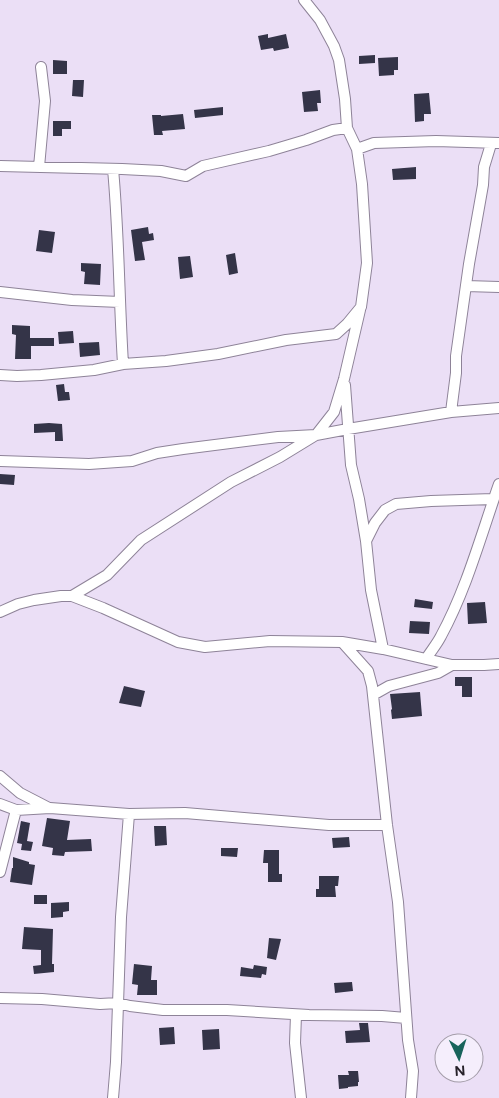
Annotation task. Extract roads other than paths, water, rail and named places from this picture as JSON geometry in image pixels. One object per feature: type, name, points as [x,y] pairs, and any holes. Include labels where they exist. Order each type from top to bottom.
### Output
[{"type":"street","points":[[72,596],[107,575],[141,540],[231,482],[316,435],[334,412],[361,307],[367,263],[362,184],[357,150],[348,128],[339,60],[320,20],[304,0]]},
{"type":"street","points":[[39,167],[45,101],[41,67]]},
{"type":"street","points":[[0,166],[161,171],[186,176],[203,166],[269,151],[333,130],[348,128]]},
{"type":"street","points":[[357,150],[382,142],[495,143],[484,167],[483,185],[456,356],[456,373],[451,412]]},
{"type":"street","points":[[113,169],[117,210],[123,364]]},
{"type":"street","points":[[466,286],[499,287]]},
{"type":"street","points":[[0,292],[72,300],[120,302]]},
{"type":"street","points":[[0,375],[41,375],[94,370],[123,364],[166,362],[218,354],[286,340],[336,334],[361,307]]},
{"type":"street","points":[[344,379],[351,465],[359,499],[371,590],[383,649]]},
{"type":"street","points":[[0,461],[73,464],[132,461],[157,453],[183,449],[278,437],[316,435],[451,412],[499,408]]},
{"type":"street","points":[[426,659],[440,638],[459,598],[499,484]]},
{"type":"street","points":[[366,541],[375,523],[385,510],[396,504],[432,500],[493,499]]},
{"type":"street","points":[[0,612],[18,604],[34,600],[72,596],[104,608],[178,642],[205,647],[270,641],[342,642],[383,649],[452,665],[499,664]]},
{"type":"street","points":[[342,642],[368,671],[373,695],[387,825],[398,902],[406,1018],[413,1071],[411,1098]]},
{"type":"street","points":[[373,695],[389,686],[438,673],[452,665]]},
{"type":"street","points":[[0,776],[20,793],[50,808]]},
{"type":"street","points":[[0,804],[16,810],[50,808],[129,814],[185,813],[329,825],[387,825]]},
{"type":"street","points":[[0,872],[16,810]]},
{"type":"street","points":[[113,1098],[121,917],[129,814]]},
{"type":"street","points":[[0,998],[100,1004],[118,1003],[163,1010],[406,1018]]},
{"type":"street","points":[[296,1015],[295,1043],[301,1098]]}]
